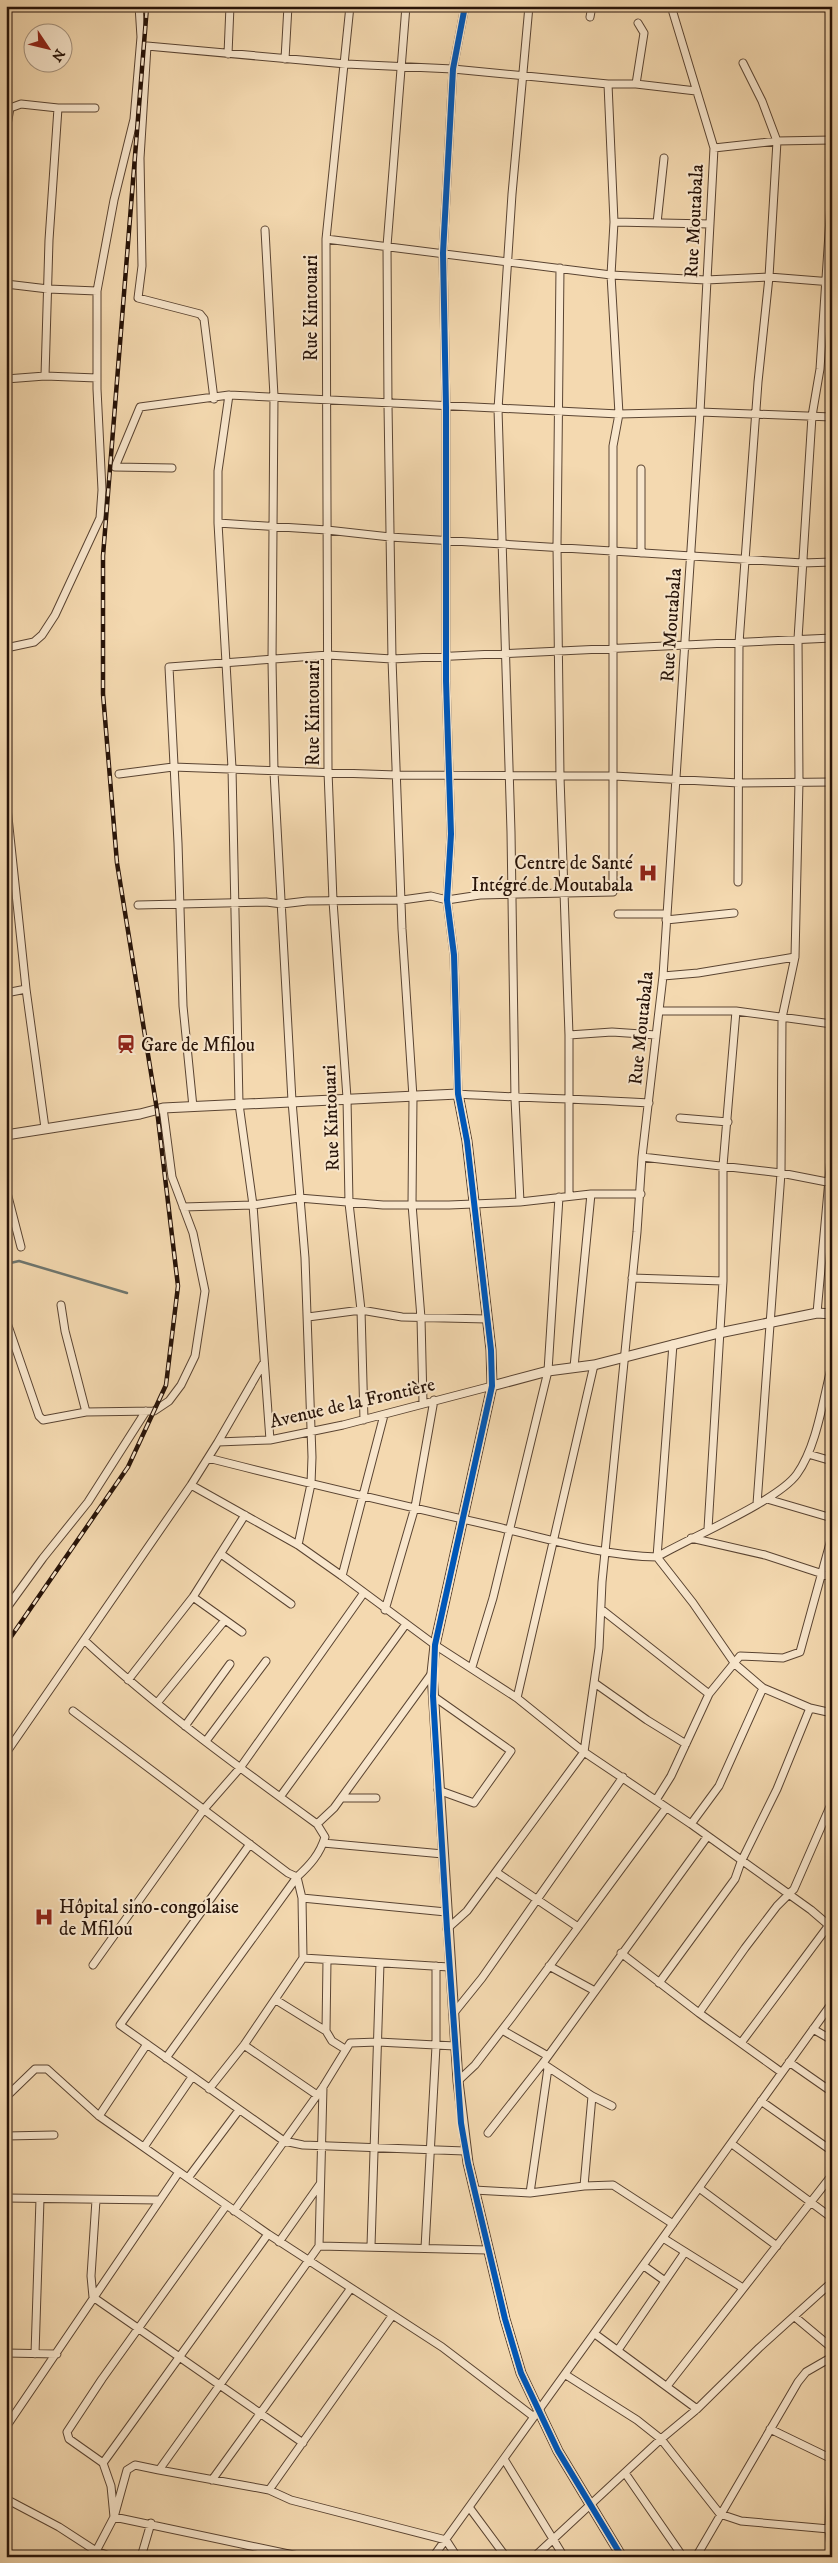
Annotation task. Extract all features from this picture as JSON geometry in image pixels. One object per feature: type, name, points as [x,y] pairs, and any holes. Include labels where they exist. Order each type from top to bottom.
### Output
[{"type":"street","points":[[6,648],[34,642],[42,635],[55,616],[100,518],[102,490],[97,378],[97,291],[114,200],[134,120],[141,37],[139,6]]},
{"type":"street","points":[[228,54],[230,6]]},
{"type":"street","points":[[285,59],[288,6]]},
{"type":"street","name":"Rue Kintouari","points":[[350,6],[346,64],[326,239],[328,771],[333,901],[346,1098],[349,1203],[361,1310],[364,1420]]},
{"type":"street","points":[[406,6],[387,246],[388,405],[396,775],[413,1097],[412,1204],[421,1318],[424,1403]]},
{"type":"street","points":[[465,6],[453,69],[443,253],[446,407],[446,657],[451,834],[447,900],[454,955],[458,1094],[467,1141],[487,1319],[492,1386],[435,1645],[432,1673],[438,1790],[449,1967],[465,2151],[488,2250],[515,2355],[537,2415],[622,2557]]},
{"type":"street","points":[[520,1202],[515,1099],[512,896],[498,409],[521,74],[529,6]]},
{"type":"street","points":[[590,17],[592,6]]},
{"type":"street","points":[[671,6],[714,148],[777,141],[832,140]]},
{"type":"street","points":[[636,84],[644,33],[638,23]]},
{"type":"street","points":[[214,399],[204,319],[200,314],[138,298],[142,266],[141,148],[147,46],[346,64],[521,74],[608,84],[636,84],[696,92]]},
{"type":"street","points":[[738,882],[739,642],[744,559],[769,278],[777,141],[762,101],[743,63]]},
{"type":"street","points":[[138,905],[266,902],[282,904],[359,899],[402,900],[432,896],[447,900],[480,895],[512,896],[565,892],[613,892],[613,446],[619,414],[611,275],[614,222],[608,84]]},
{"type":"street","points":[[6,131],[10,108],[21,104],[58,108],[95,108]]},
{"type":"street","points":[[45,376],[58,108]]},
{"type":"street","name":"Rue Moutabala","points":[[584,1752],[596,1684],[606,1550],[642,1157],[663,976],[700,412],[714,148]]},
{"type":"street","points":[[657,223],[664,158]]},
{"type":"street","points":[[757,1504],[781,1173],[782,1018],[794,957],[799,781],[798,639],[812,416],[820,369],[829,281],[832,188]]},
{"type":"street","points":[[614,222],[710,224]]},
{"type":"street","points":[[265,230],[274,396],[272,661],[274,772],[292,1101],[308,1317],[311,1484],[298,1545]]},
{"type":"street","points":[[326,239],[611,275],[706,280],[769,278],[829,281]]},
{"type":"street","points":[[560,268],[560,411],[557,546],[560,650],[560,777],[569,1035],[569,1196]]},
{"type":"street","points":[[6,284],[48,289],[97,291]]},
{"type":"street","points":[[6,379],[45,376],[97,378]]},
{"type":"street","points":[[229,395],[218,471],[218,523],[232,768],[239,1104],[253,1205],[270,1440]]},
{"type":"street","points":[[172,468],[115,467],[140,407],[214,399],[229,395],[274,396],[388,405],[619,414],[700,412],[832,417]]},
{"type":"street","points":[[641,469],[641,553]]},
{"type":"street","points":[[218,523],[327,530],[390,537],[557,546],[641,553],[803,563],[832,562]]},
{"type":"street","points":[[193,1107],[184,1015],[169,668],[225,662],[272,661],[328,656],[392,659],[506,655],[560,650],[685,646],[832,638]]},
{"type":"street","points":[[119,774],[173,767],[232,768],[274,772],[328,771],[396,775],[614,776],[739,783],[832,782]]},
{"type":"street","points":[[6,798],[26,988],[45,1128]]},
{"type":"street","points":[[618,914],[666,917],[734,913]]},
{"type":"street","points":[[663,976],[794,957]]},
{"type":"street","points":[[6,993],[26,988]]},
{"type":"street","points":[[660,1011],[736,1012],[832,1024]]},
{"type":"street","points":[[708,1529],[723,1282],[723,1166],[736,1012]]},
{"type":"street","points":[[569,1035],[612,1032],[656,1036]]},
{"type":"street","points":[[6,1134],[140,1114],[163,1108],[346,1098],[458,1094],[515,1099],[569,1098],[649,1103]]},
{"type":"street","points":[[6,1320],[41,1419],[86,1412],[154,1411],[169,1401],[181,1385],[195,1356],[201,1330],[205,1290],[202,1270],[184,1207],[172,1177],[163,1108]]},
{"type":"street","points":[[680,1118],[728,1122]]},
{"type":"street","points":[[817,1313],[829,1237],[832,1146]]},
{"type":"street","points":[[642,1157],[781,1173],[831,1183]]},
{"type":"street","points":[[6,1189],[21,1246]]},
{"type":"street","points":[[574,1367],[591,1194]]},
{"type":"street","points":[[184,1207],[253,1205],[299,1198],[349,1203],[474,1205],[591,1194],[640,1194]]},
{"type":"street","points":[[472,1667],[493,1598],[548,1371],[559,1197]]},
{"type":"street","points":[[632,1278],[723,1282]]},
{"type":"street","points":[[61,1305],[65,1331],[86,1412]]},
{"type":"street","points":[[308,1317],[361,1310],[421,1318],[487,1319]]},
{"type":"street","name":"Avenue de la Frontière","points":[[218,1442],[270,1440],[364,1420],[548,1371],[594,1364],[719,1332],[817,1313],[832,1314]]},
{"type":"street","points":[[673,1344],[656,1557],[693,1603],[735,1664],[763,1688],[810,1708],[832,1713]]},
{"type":"street","points":[[6,1753],[191,1485],[264,1364]]},
{"type":"street","points":[[516,1698],[594,1364]]},
{"type":"street","points":[[208,1458],[554,1541],[656,1557],[767,1499],[796,1476],[808,1454],[832,1366]]},
{"type":"street","points":[[385,1610],[415,1507],[434,1400]]},
{"type":"street","points":[[6,1609],[43,1558],[88,1502],[146,1410]]},
{"type":"street","points":[[342,1576],[365,1496],[384,1415]]},
{"type":"street","points":[[808,1454],[832,1462]]},
{"type":"street","points":[[191,1485],[298,1545],[342,1576],[385,1610],[516,1698],[584,1752],[624,1777],[831,1925],[741,2042]]},
{"type":"street","points":[[767,1499],[832,1518]]},
{"type":"street","points":[[128,1680],[193,1597],[245,1515]]},
{"type":"street","points":[[656,1800],[686,1744],[709,1694],[722,1674],[735,1664],[740,1656],[745,1654],[783,1658],[796,1656],[800,1652],[832,1536]]},
{"type":"street","points":[[690,1538],[766,1555],[832,1577]]},
{"type":"street","points":[[221,1554],[292,1604]]},
{"type":"street","points":[[93,1965],[205,1808],[240,1768],[363,1594]]},
{"type":"street","points":[[193,1597],[242,1632]]},
{"type":"street","points":[[602,1609],[709,1694]]},
{"type":"street","points":[[157,1704],[225,1620]]},
{"type":"street","points":[[280,1797],[406,1624]]},
{"type":"street","points":[[84,1640],[157,1704],[317,1824],[323,1831],[323,1843],[311,1864],[297,1877],[166,2058]]},
{"type":"street","points":[[206,1741],[266,1661]]},
{"type":"street","points":[[185,1726],[230,1664]]},
{"type":"street","points":[[317,1824],[342,1798],[432,1673]]},
{"type":"street","points":[[596,1684],[647,1720],[686,1744]]},
{"type":"street","points":[[691,1824],[719,1786],[763,1688]]},
{"type":"street","points":[[433,1696],[511,1751],[474,1803],[438,1790]]},
{"type":"street","points":[[659,1983],[735,1879],[741,1862],[777,1789],[810,1708]]},
{"type":"street","points":[[73,1711],[297,1877],[302,1898],[303,1958],[244,2045],[209,2089]]},
{"type":"street","points":[[447,1929],[467,1911],[584,1752]]},
{"type":"street","points":[[453,2014],[482,1978],[624,1777]]},
{"type":"street","points":[[342,1798],[376,1798]]},
{"type":"street","points":[[699,2013],[744,1948],[799,1880],[830,1812],[832,1802]]},
{"type":"street","points":[[458,2081],[475,2065],[502,2030],[666,1808]]},
{"type":"street","points":[[530,2193],[548,2056],[707,1836]]},
{"type":"street","points":[[323,1843],[443,1854]]},
{"type":"street","points":[[250,1844],[120,2025],[284,2142],[429,2151],[465,2151]]},
{"type":"street","points":[[496,1872],[578,1927]]},
{"type":"street","points":[[302,1898],[446,1912]]},
{"type":"street","points":[[621,1953],[699,2013],[781,2072]]},
{"type":"street","points":[[303,1958],[449,1967]]},
{"type":"street","points":[[326,2031],[328,1960]]},
{"type":"street","points":[[371,2246],[380,1964]]},
{"type":"street","points":[[425,2248],[436,2046],[436,1966]]},
{"type":"street","points":[[549,1966],[595,1991]]},
{"type":"street","points":[[276,2000],[326,2031],[332,2041],[344,2049]]},
{"type":"street","points":[[434,2557],[832,2003]]},
{"type":"street","points":[[813,2029],[832,2040]]},
{"type":"street","points":[[502,2030],[548,2056]]},
{"type":"street","points":[[234,2211],[317,2095],[344,2049],[352,2043],[378,2042],[455,2046]]},
{"type":"street","points":[[99,2116],[147,2044]]},
{"type":"street","points":[[244,2045],[317,2095]]},
{"type":"street","points":[[789,2062],[832,2092]]},
{"type":"street","points":[[546,2065],[592,2096],[612,2106]]},
{"type":"street","points":[[488,2133],[546,2065]]},
{"type":"street","points":[[6,2097],[27,2076],[41,2068],[47,2069],[99,2116],[226,2206],[442,2348],[537,2415]]},
{"type":"street","points":[[144,2147],[192,2077]]},
{"type":"street","points":[[159,2470],[319,2246],[323,2086]]},
{"type":"street","points":[[584,2186],[592,2096]]},
{"type":"street","points":[[761,2101],[832,2152]]},
{"type":"street","points":[[188,2178],[239,2110]]},
{"type":"street","points":[[6,2136],[54,2135]]},
{"type":"street","points":[[732,2144],[832,2218]]},
{"type":"street","points":[[6,2427],[179,2172]]},
{"type":"street","points":[[667,2386],[832,2176]]},
{"type":"street","points":[[279,2242],[320,2184]]},
{"type":"street","points":[[474,2190],[530,2193],[584,2186],[613,2185],[674,2224]]},
{"type":"street","points":[[699,2188],[778,2246]]},
{"type":"street","points":[[6,2198],[159,2200]]},
{"type":"street","points":[[35,2354],[40,2199]]},
{"type":"street","points":[[96,2200],[90,2276],[93,2298],[303,2443]]},
{"type":"street","points":[[114,2516],[110,2486],[103,2463],[69,2438],[68,2432],[85,2402],[226,2206]]},
{"type":"street","points":[[103,2463],[177,2357],[268,2234]]},
{"type":"street","points":[[664,2238],[743,2288]]},
{"type":"street","points":[[319,2246],[488,2250]]},
{"type":"street","points":[[618,2350],[685,2252]]},
{"type":"street","points":[[644,2266],[665,2281]]},
{"type":"street","points":[[534,2557],[661,2439],[697,2409],[759,2348],[832,2282]]},
{"type":"street","points":[[212,2480],[351,2288]]},
{"type":"street","points":[[269,2490],[392,2316]]},
{"type":"street","points":[[795,2317],[832,2348]]},
{"type":"street","points":[[595,2334],[697,2409]]},
{"type":"street","points":[[6,2353],[57,2354]]},
{"type":"street","points":[[696,2557],[770,2429],[806,2372],[832,2356]]},
{"type":"street","points":[[566,2375],[637,2420],[661,2439],[720,2514],[741,2521],[829,2529]]},
{"type":"street","points":[[770,2429],[831,2459]]},
{"type":"street","points":[[832,2449],[829,2529],[832,2557]]},
{"type":"street","points":[[504,2459],[564,2557]]},
{"type":"street","points":[[95,2554],[114,2516],[127,2470],[131,2466],[269,2490],[290,2500],[446,2540],[457,2557]]},
{"type":"street","points":[[625,2473],[683,2557]]},
{"type":"street","points":[[6,2499],[59,2527],[95,2554],[112,2557]]},
{"type":"street","points":[[469,2508],[506,2557]]},
{"type":"street","points":[[114,2516],[303,2557]]},
{"type":"street","points":[[141,2557],[151,2523]]},
{"type":"waterway","points":[[830,60],[832,53]]},
{"type":"waterway","points":[[6,1264],[19,1261],[127,1293]]},
{"type":"railway","points":[[6,1644],[128,1467],[166,1385],[178,1286],[157,1110],[117,863],[103,694],[103,556],[147,6]]},
{"type":"cycle path","points":[[465,6],[453,69],[443,253],[446,407],[446,681],[451,834],[447,900],[454,955],[458,1094],[467,1141],[491,1350],[492,1386],[435,1645],[433,1696],[447,1929],[461,2123],[468,2163],[505,2319],[521,2373],[558,2451],[622,2557]]},
{"type":"place","name":"Centre de Santé Intégré de Moutabala","points":[[648,873]]},
{"type":"place","name":"Gare de Mfilou","points":[[126,1044]]},
{"type":"place","name":"Hôpital sino-congolaise de Mfilou","points":[[44,1917]]}]
